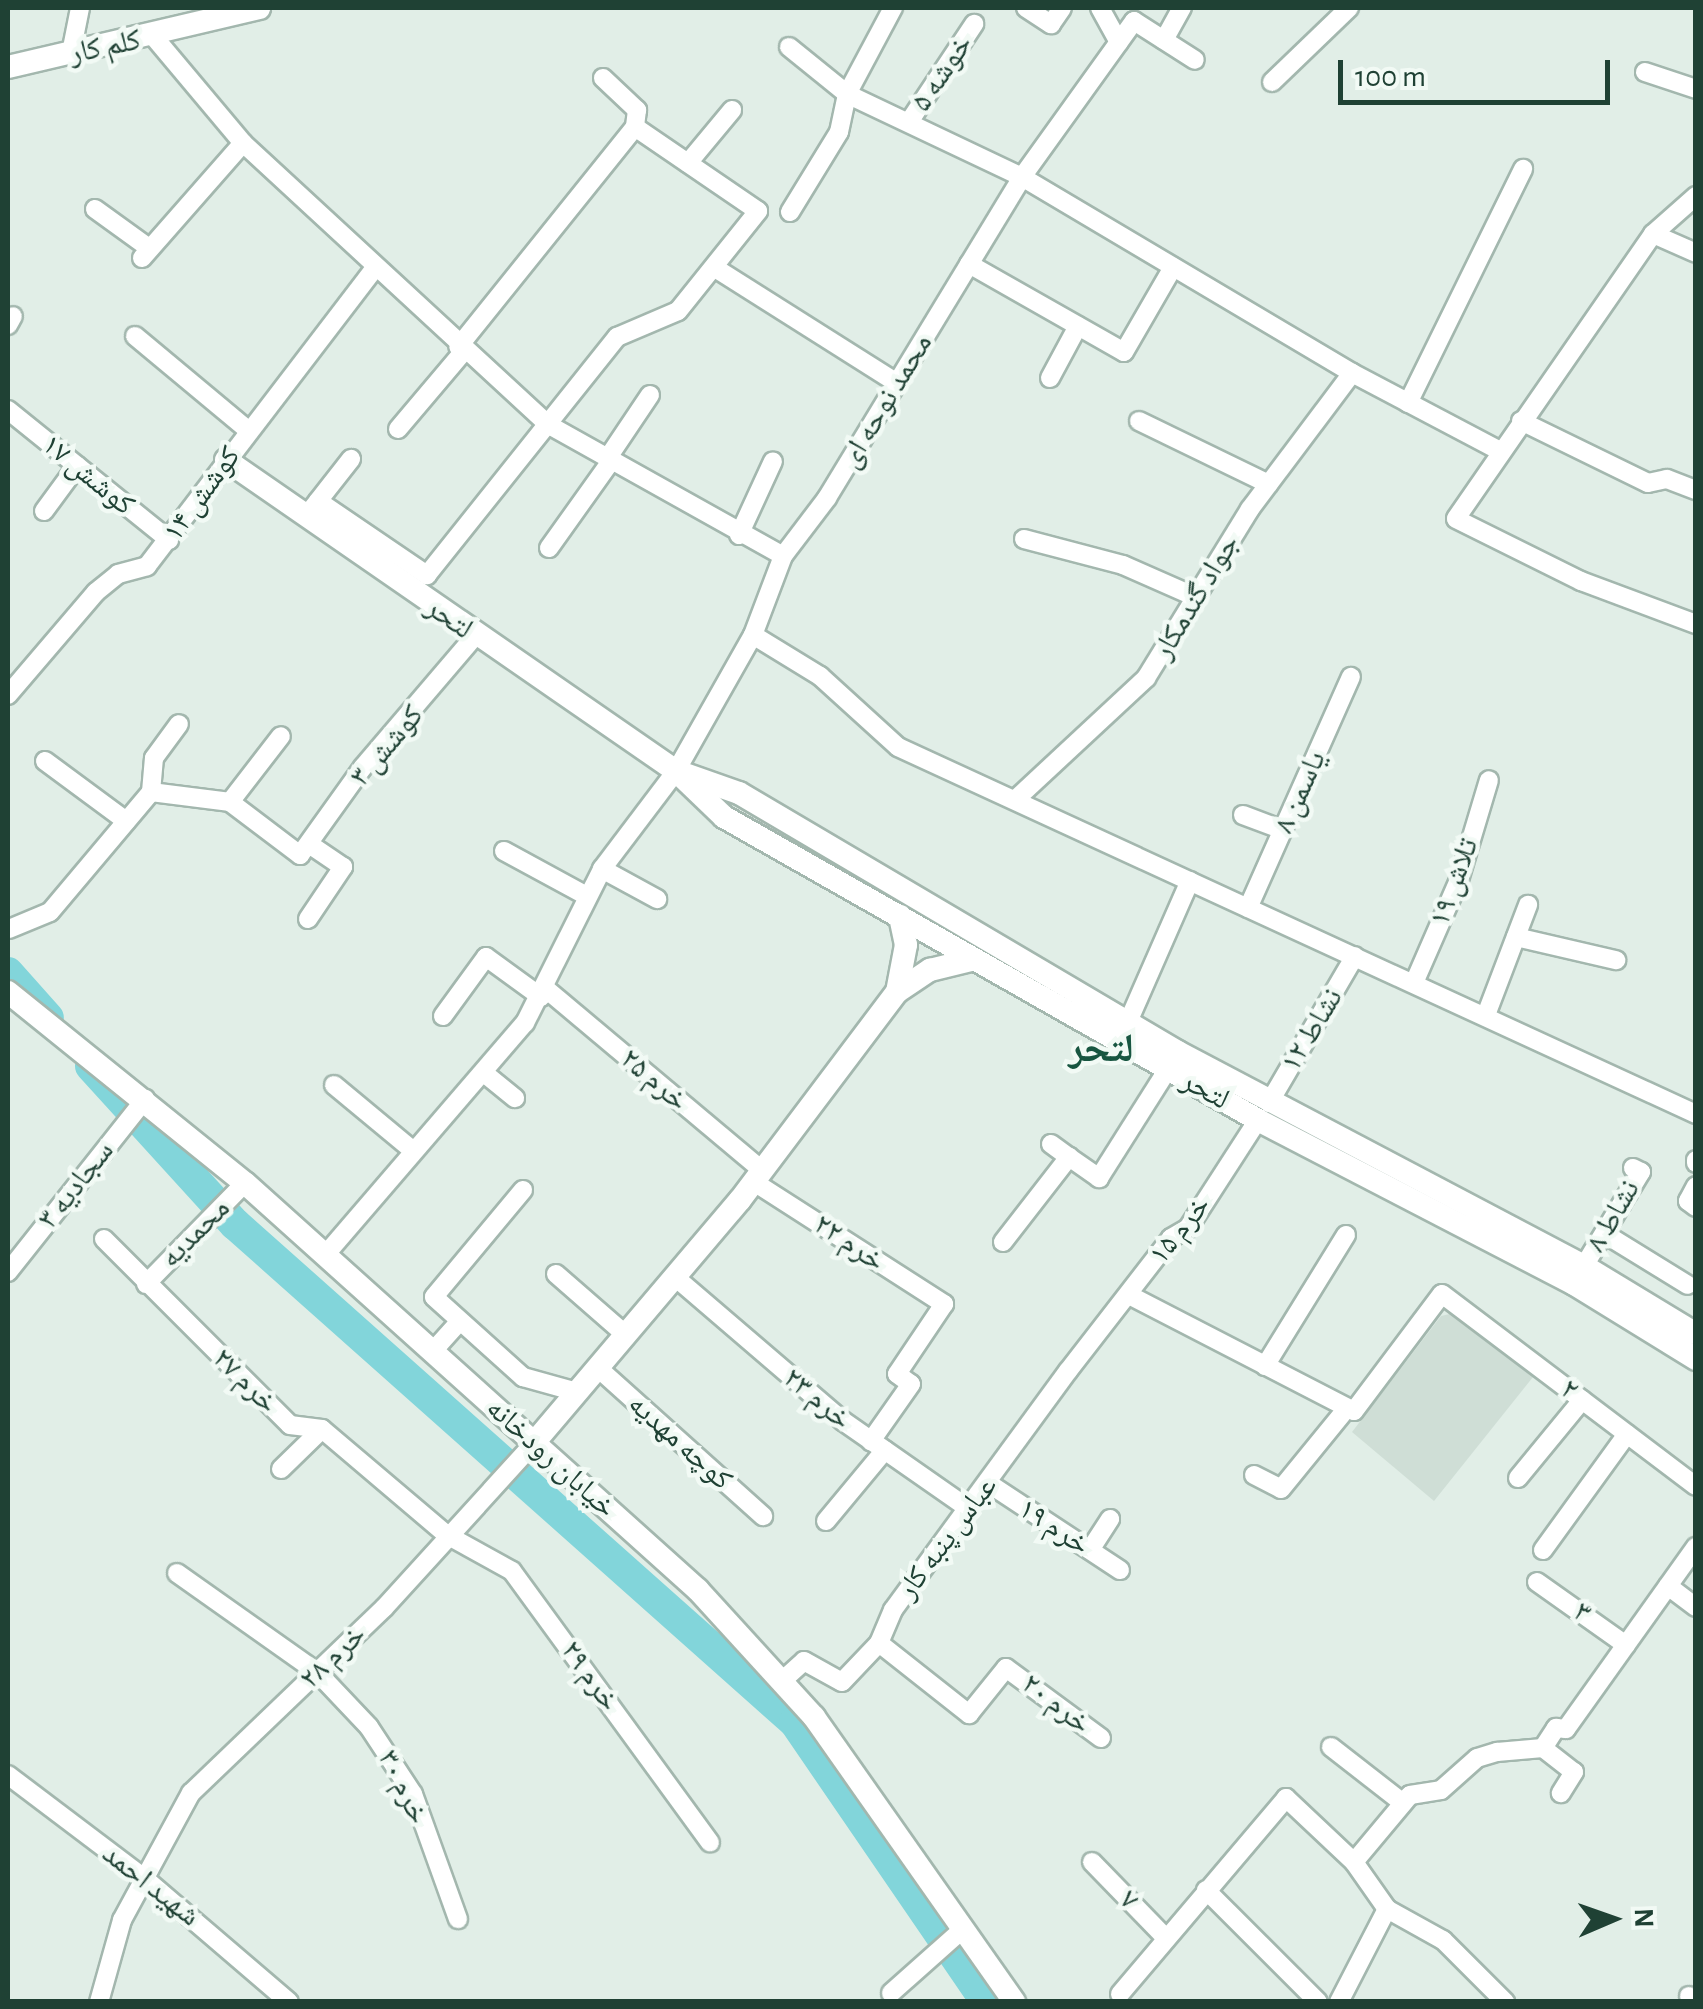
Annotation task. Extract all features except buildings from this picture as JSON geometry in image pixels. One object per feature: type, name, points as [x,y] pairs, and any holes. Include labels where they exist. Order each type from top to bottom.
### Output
[{"type":"street","points":[[71,54],[80,8]]},
{"type":"street","name":"کلم کار","points":[[8,67],[154,37],[259,8]]},
{"type":"street","points":[[790,212],[839,132],[847,94],[893,8]]},
{"type":"street","points":[[1026,8],[1051,24],[1062,8]]},
{"type":"street","points":[[1100,8],[1119,42],[1134,21],[1194,60]]},
{"type":"street","points":[[1164,40],[1182,8]]},
{"type":"street","points":[[1272,82],[1349,8]]},
{"type":"street","name":"خوشه ۵","points":[[909,122],[974,24]]},
{"type":"street","points":[[154,37],[243,143],[461,349],[548,425],[738,535],[783,556]]},
{"type":"street","name":"محمد نوحه ای","points":[[326,1254],[411,1149],[484,1073],[543,993],[602,869],[676,772],[753,635],[783,556],[897,383],[1022,177],[1119,42]]},
{"type":"street","points":[[789,47],[847,94],[1022,177],[1352,374],[1500,451]]},
{"type":"street","points":[[1645,72],[1696,89]]},
{"type":"street","points":[[398,429],[635,127],[636,110],[603,78]]},
{"type":"street","points":[[688,163],[732,110]]},
{"type":"street","points":[[351,459],[312,509],[427,575],[617,337],[678,311],[715,268],[758,211],[635,127]]},
{"type":"street","points":[[95,209],[145,253],[243,143]]},
{"type":"street","points":[[1408,403],[1523,168]]},
{"type":"street","points":[[1696,196],[1652,234],[1456,519],[1581,581],[1696,624]]},
{"type":"street","points":[[1652,234],[1696,252]]},
{"type":"street","points":[[970,264],[1124,352],[1173,267]]},
{"type":"street","name":"کوشش ۱۴","points":[[8,695],[96,592],[118,574],[147,566],[376,268]]},
{"type":"street","points":[[715,268],[897,383]]},
{"type":"street","points":[[1050,378],[1078,326]]},
{"type":"street","points":[[135,336],[248,430]]},
{"type":"street","name":"جواد گندمکار","points":[[1016,799],[1146,678],[1269,484],[1352,374]]},
{"type":"street","points":[[549,548],[650,396]]},
{"type":"street","name":"کوشش ۱۷","points":[[8,410],[169,540]]},
{"type":"street","points":[[1521,421],[1648,483],[1667,480],[1696,490]]},
{"type":"street","points":[[1139,422],[1269,484]]},
{"type":"street","name":"لتحر","points":[[226,460],[312,509],[474,636],[676,772],[724,817],[1168,1069],[1584,1266],[1695,1352]]},
{"type":"street","points":[[738,535],[772,461]]},
{"type":"street","points":[[44,511],[77,466]]},
{"type":"street","points":[[1024,540],[1123,564],[1196,597]]},
{"type":"street","points":[[753,635],[820,676],[898,747],[1696,1114]]},
{"type":"street","name":"کوشش ۳","points":[[304,850],[363,768],[474,636]]},
{"type":"street","name":"یاسمن ۸","points":[[1248,908],[1351,677]]},
{"type":"street","points":[[8,931],[50,912],[151,792],[154,758],[179,724]]},
{"type":"street","points":[[230,802],[281,736]]},
{"type":"street","points":[[45,761],[126,821]]},
{"type":"street","name":"لتحر","points":[[676,772],[739,793],[1128,1022],[1263,1112],[1695,1352]]},
{"type":"street","name":"تلاش ۱۹","points":[[1414,983],[1459,880],[1489,780]]},
{"type":"street","points":[[151,792],[230,802],[304,850],[343,867],[308,919]]},
{"type":"street","points":[[1243,815],[1283,830]]},
{"type":"street","points":[[504,851],[587,896]]},
{"type":"street","points":[[602,869],[657,899]]},
{"type":"street","points":[[1128,1022],[1190,881]]},
{"type":"street","points":[[1486,1015],[1528,906]]},
{"type":"street","points":[[897,992],[906,944],[900,916]]},
{"type":"street","points":[[1516,937],[1616,960]]},
{"type":"street","name":"نشاط ۱۲","points":[[1263,1112],[1355,956]]},
{"type":"street","name":"خرم ۲۵","points":[[443,1016],[486,957],[543,993],[758,1176]]},
{"type":"street","points":[[533,1444],[758,1176],[897,992],[930,970],[970,960]]},
{"type":"street","name":"خیابان رودخانه","points":[[8,992],[145,1098],[245,1183],[698,1590],[782,1680],[1014,2002]]},
{"type":"street","points":[[1050,1144],[1099,1178],[1168,1069]]},
{"type":"street","points":[[484,1073],[515,1098]]},
{"type":"street","points":[[334,1085],[411,1149]]},
{"type":"street","name":"سجادیه ۳","points":[[8,1272],[145,1098]]},
{"type":"street","name":"خرم ۱۵","points":[[1098,1336],[1171,1238],[1188,1228],[1263,1112]]},
{"type":"street","points":[[1003,1242],[1069,1157]]},
{"type":"street","name":"نشاط ۸","points":[[1584,1266],[1640,1172],[1633,1168]]},
{"type":"street","name":"خرم ۲۲","points":[[758,1176],[944,1304],[897,1374],[911,1384],[878,1446]]},
{"type":"street","name":"محمدیه","points":[[146,1284],[245,1183]]},
{"type":"street","points":[[1696,1186],[1688,1202],[1696,1207]]},
{"type":"street","points":[[523,1190],[434,1297],[522,1377],[577,1392]]},
{"type":"street","points":[[1605,1234],[1688,1286]]},
{"type":"street","points":[[1266,1366],[1346,1235]]},
{"type":"street","name":"خرم ۲۷","points":[[104,1239],[290,1424],[322,1428],[448,1535]]},
{"type":"street","points":[[556,1274],[626,1335]]},
{"type":"street","name":"خرم ۲۳","points":[[674,1277],[878,1446],[969,1509]]},
{"type":"street","name":"۲","points":[[1346,1408],[1354,1411],[1442,1294],[1696,1486]]},
{"type":"street","points":[[1129,1295],[1346,1408],[1281,1489],[1254,1475]]},
{"type":"street","points":[[433,1351],[460,1320]]},
{"type":"street","name":"عباس پنبه کار","points":[[782,1680],[804,1661],[842,1682],[879,1642],[893,1610],[1098,1336]]},
{"type":"street","name":"کوچه مهدیه","points":[[598,1368],[762,1516]]},
{"type":"street","points":[[1518,1478],[1582,1400]]},
{"type":"street","points":[[281,1469],[322,1428]]},
{"type":"street","points":[[1543,1550],[1627,1434]]},
{"type":"street","name":"خرم ۲۸","points":[[99,2002],[102,1976],[143,1877],[204,1776],[318,1673],[533,1444]]},
{"type":"street","points":[[826,1521],[878,1446]]},
{"type":"street","name":"خرم ۱۹","points":[[988,1483],[1120,1570]]},
{"type":"street","points":[[1090,1550],[1110,1519]]},
{"type":"street","name":"خرم ۲۹","points":[[448,1535],[512,1571],[710,1843]]},
{"type":"street","points":[[1543,1748],[1556,1728],[1566,1729],[1696,1548]]},
{"type":"street","name":"خرم ۳۰","points":[[177,1573],[318,1673],[378,1738],[413,1794],[458,1919]]},
{"type":"street","name":"۳","points":[[1537,1582],[1626,1644]]},
{"type":"street","points":[[1668,1586],[1696,1607]]},
{"type":"street","name":"خرم ۲۰","points":[[879,1642],[969,1714],[1006,1668],[1101,1738]]},
{"type":"street","points":[[1354,1862],[1403,1803],[1428,1787],[1440,1790],[1477,1758],[1526,1752],[1532,1744],[1543,1748],[1574,1772],[1560,1792]]},
{"type":"street","points":[[1331,1748],[1403,1803]]},
{"type":"street","name":"شهید احمد","points":[[8,1775],[143,1877],[289,2002]]},
{"type":"street","points":[[1120,1994],[1286,1798],[1354,1862],[1387,1909],[1443,1940],[1505,2002]]},
{"type":"street","name":"۷","points":[[1092,1862],[1166,1938]]},
{"type":"street","points":[[1206,1890],[1318,2002]]},
{"type":"street","points":[[1339,2002],[1387,1909]]},
{"type":"street","points":[[891,1992],[963,1929]]},
{"type":"shaded area","points":[[1454,1313],[1533,1377],[1434,1501],[1352,1432],[1441,1316]]},
{"type":"waterway","points":[[8,973],[48,1018]]},
{"type":"waterway","points":[[91,1066],[235,1224],[795,1722],[987,2002]]},
{"type":"district","name":"لتحر","points":[[1101,1049]]}]
